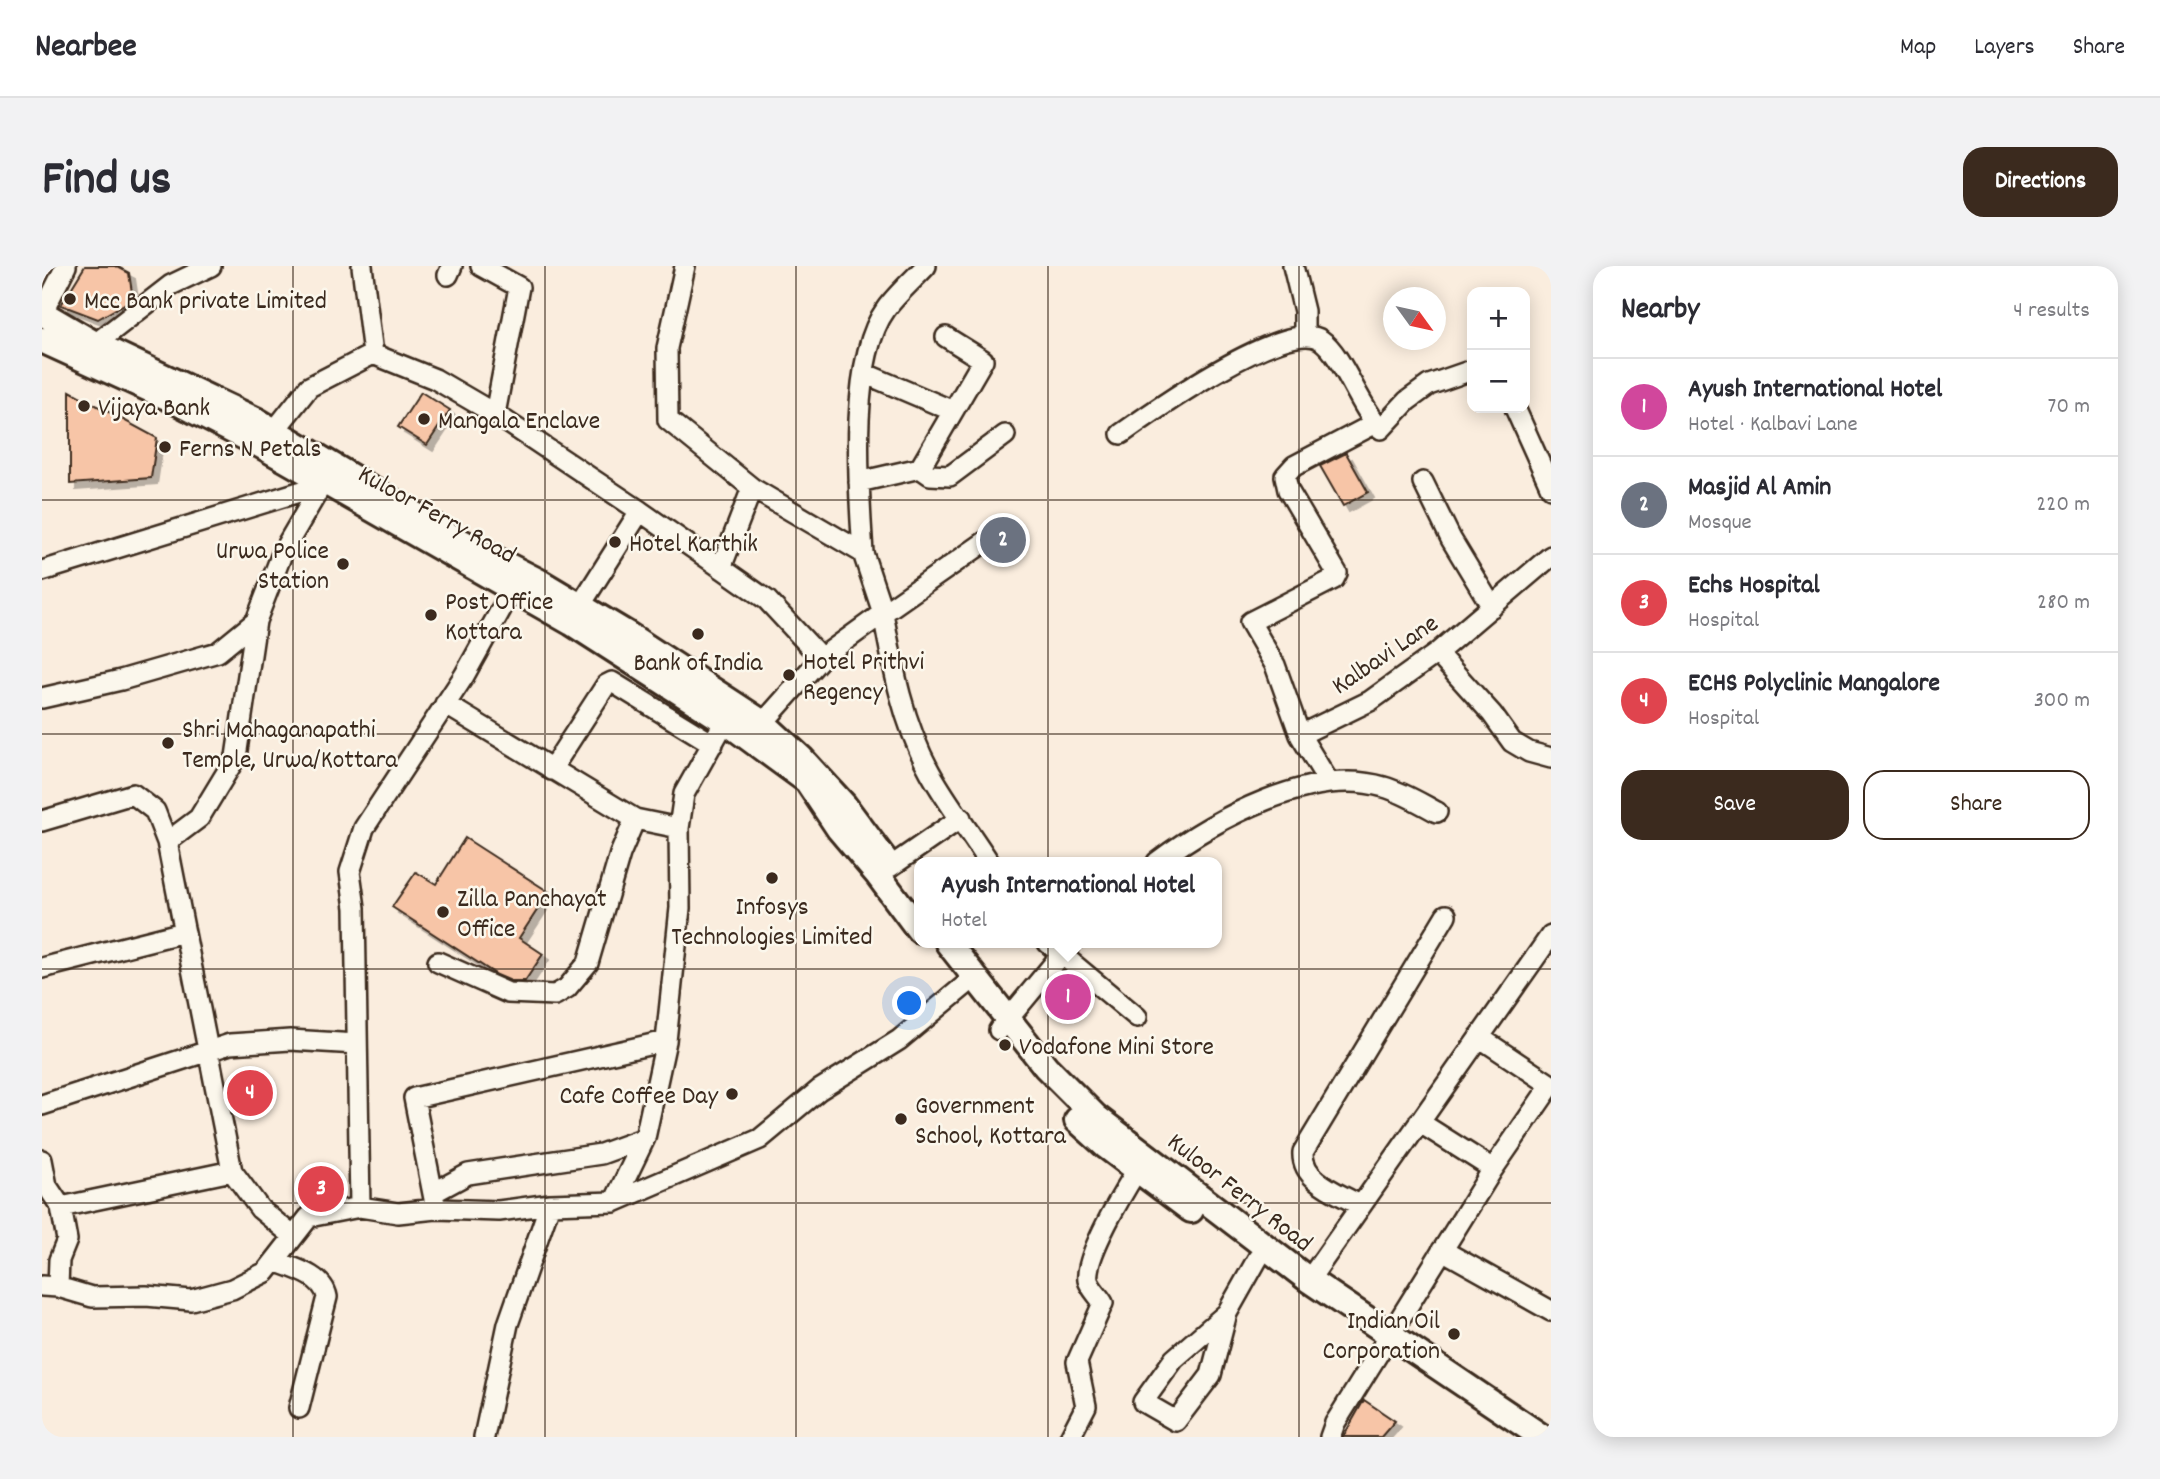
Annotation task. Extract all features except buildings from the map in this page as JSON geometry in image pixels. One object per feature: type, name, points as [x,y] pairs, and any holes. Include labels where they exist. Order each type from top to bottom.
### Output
[{"type":"main road","name":"Kuloor Ferry Road","points":[[42,314],[95,344],[275,430],[454,538],[725,721],[807,781],[839,829],[914,924]]},
{"type":"main road","name":"Kuloor Ferry Road","points":[[42,340],[167,397],[323,485],[517,580],[580,606],[763,723],[801,758],[844,805],[914,898]]},
{"type":"main road","name":"Kuloor Ferry Road","points":[[934,948],[969,982],[1003,1024],[1096,1117],[1386,1342],[1515,1437]]},
{"type":"main road","name":"Kuloor Ferry Road","points":[[951,948],[969,982]]},
{"type":"main road","name":"Kuloor Ferry Road","points":[[1003,1024],[1033,1077],[1107,1147],[1136,1170],[1333,1316],[1386,1342],[1542,1437]]},
{"type":"street","points":[[42,314],[66,266]]},
{"type":"street","points":[[95,344],[171,285],[211,266]]},
{"type":"street","points":[[362,266],[373,355]]},
{"type":"street","points":[[481,266],[519,287],[495,414]]},
{"type":"street","points":[[685,266],[667,348],[668,420],[751,488],[863,553]]},
{"type":"street","points":[[926,266],[884,310],[868,351],[857,448],[863,553],[883,613],[896,686],[911,728],[930,773],[986,857]]},
{"type":"street","points":[[1293,266],[1304,311],[1304,335]]},
{"type":"street","points":[[1121,434],[1217,368],[1304,335],[1320,338],[1330,348],[1379,428],[1384,428],[1407,401],[1429,385],[1467,372]]},
{"type":"street","points":[[859,482],[920,468],[983,360],[946,337]]},
{"type":"street","points":[[275,430],[309,387],[373,355],[435,379],[495,414],[767,600],[821,658]]},
{"type":"street","points":[[866,374],[953,411]]},
{"type":"street","points":[[1517,413],[1551,488]]},
{"type":"street","points":[[1328,781],[1300,734],[1275,665],[1250,622],[1334,579],[1337,573],[1289,490],[1285,476],[1294,466],[1376,424]]},
{"type":"street","points":[[920,468],[930,475],[950,476],[1005,435]]},
{"type":"street","points":[[1423,482],[1439,517],[1492,607]]},
{"type":"street","points":[[42,571],[323,485]]},
{"type":"street","points":[[167,842],[199,818],[236,757],[256,621],[283,551],[323,485]]},
{"type":"street","points":[[722,568],[751,488]]},
{"type":"street","points":[[580,606],[640,511]]},
{"type":"street","points":[[763,723],[821,658],[999,532]]},
{"type":"street","name":"Kalbavi Lane","points":[[1300,734],[1370,701],[1437,653],[1551,556]]},
{"type":"street","points":[[360,1207],[355,908],[350,872],[364,828],[445,704],[517,580]]},
{"type":"street","points":[[42,698],[121,680],[218,652],[256,621]]},
{"type":"street","points":[[1437,653],[1492,714],[1512,743],[1529,752],[1551,758]]},
{"type":"street","points":[[551,770],[606,685],[612,682],[713,744]]},
{"type":"street","points":[[445,704],[635,819],[679,828]]},
{"type":"street","points":[[614,1202],[645,1139],[666,1041],[680,908],[679,828],[684,794],[725,721]]},
{"type":"street","points":[[1164,857],[1187,840],[1258,804],[1328,781],[1383,786],[1437,812]]},
{"type":"street","points":[[42,821],[133,794],[155,811],[167,842],[206,1052],[232,1171],[261,1209],[293,1236]]},
{"type":"street","points":[[890,867],[961,818]]},
{"type":"street","points":[[438,962],[508,993],[555,995],[567,988],[587,963],[620,854],[635,819]]},
{"type":"street","points":[[1361,1206],[1308,1175],[1302,1165],[1303,1152],[1446,915]]},
{"type":"street","points":[[42,968],[184,932]]},
{"type":"street","points":[[1309,1280],[1551,936]]},
{"type":"street","points":[[1003,1024],[1058,948]]},
{"type":"street","points":[[1060,948],[1138,1017]]},
{"type":"street","points":[[434,1201],[499,1211],[550,1203],[614,1202],[760,1139],[820,1090],[899,1040],[969,982]]},
{"type":"street","points":[[1330,1437],[1335,1423],[1442,1250],[1551,1085],[1479,1037]]},
{"type":"street","points":[[42,1105],[230,1044],[290,1040],[357,1044]]},
{"type":"street","points":[[434,1201],[414,1098],[666,1041]]},
{"type":"street","points":[[1419,1122],[1493,1169]]},
{"type":"street","points":[[42,1160],[47,1186],[61,1206],[67,1240],[50,1287],[92,1297],[146,1296],[191,1300],[232,1289],[267,1272],[309,1217],[360,1207],[398,1213],[434,1201],[468,1174],[601,1154],[645,1139]]},
{"type":"street","points":[[1070,1437],[1086,1406],[1077,1363],[1103,1303],[1088,1282],[1089,1264],[1112,1212],[1136,1170]]},
{"type":"street","points":[[61,1206],[232,1171]]},
{"type":"street","points":[[485,1437],[508,1324],[550,1203]]},
{"type":"street","points":[[1442,1250],[1551,1311]]},
{"type":"street","points":[[1227,1313],[1174,1359],[1143,1402],[1175,1421],[1211,1375],[1227,1313],[1258,1258]]},
{"type":"street","points":[[275,1261],[313,1278],[326,1290],[327,1297],[299,1409]]},
{"type":"place","name":"Mcc Bank private Limited","points":[[70,299]]},
{"type":"place","name":"Vijaya Bank","points":[[84,406]]},
{"type":"place","name":"Mangala Enclave","points":[[424,419]]},
{"type":"place","name":"Ferns N Petals","points":[[165,447]]},
{"type":"place","name":"Masjid Al Amin","points":[[1003,540]]},
{"type":"place","name":"Hotel Karthik","points":[[615,542]]},
{"type":"place","name":"Urwa Police Station","points":[[343,564]]},
{"type":"place","name":"Post Office Kottara","points":[[431,615]]},
{"type":"place","name":"Bank of India","points":[[698,634]]},
{"type":"place","name":"Hotel Prithvi Regency","points":[[789,675]]},
{"type":"place","name":"Shri Mahaganapathi Temple, Urwa/Kottara","points":[[168,743]]},
{"type":"place","name":"Infosys Technologies Limited","points":[[772,878]]},
{"type":"place","name":"Zilla Panchayat Office","points":[[443,912]]},
{"type":"place","name":"Ayush International Hotel","points":[[1068,997]]},
{"type":"place","name":"Vodafone Mini Store","points":[[1005,1045]]},
{"type":"place","name":"ECHS Polyclinic Mangalore","points":[[250,1093]]},
{"type":"place","name":"Cafe Coffee Day","points":[[732,1094]]},
{"type":"place","name":"Government School, Kottara","points":[[901,1119]]},
{"type":"place","name":"Echs Hospital","points":[[321,1189]]},
{"type":"place","name":"Indian Oil Corporation","points":[[1454,1334]]}]
